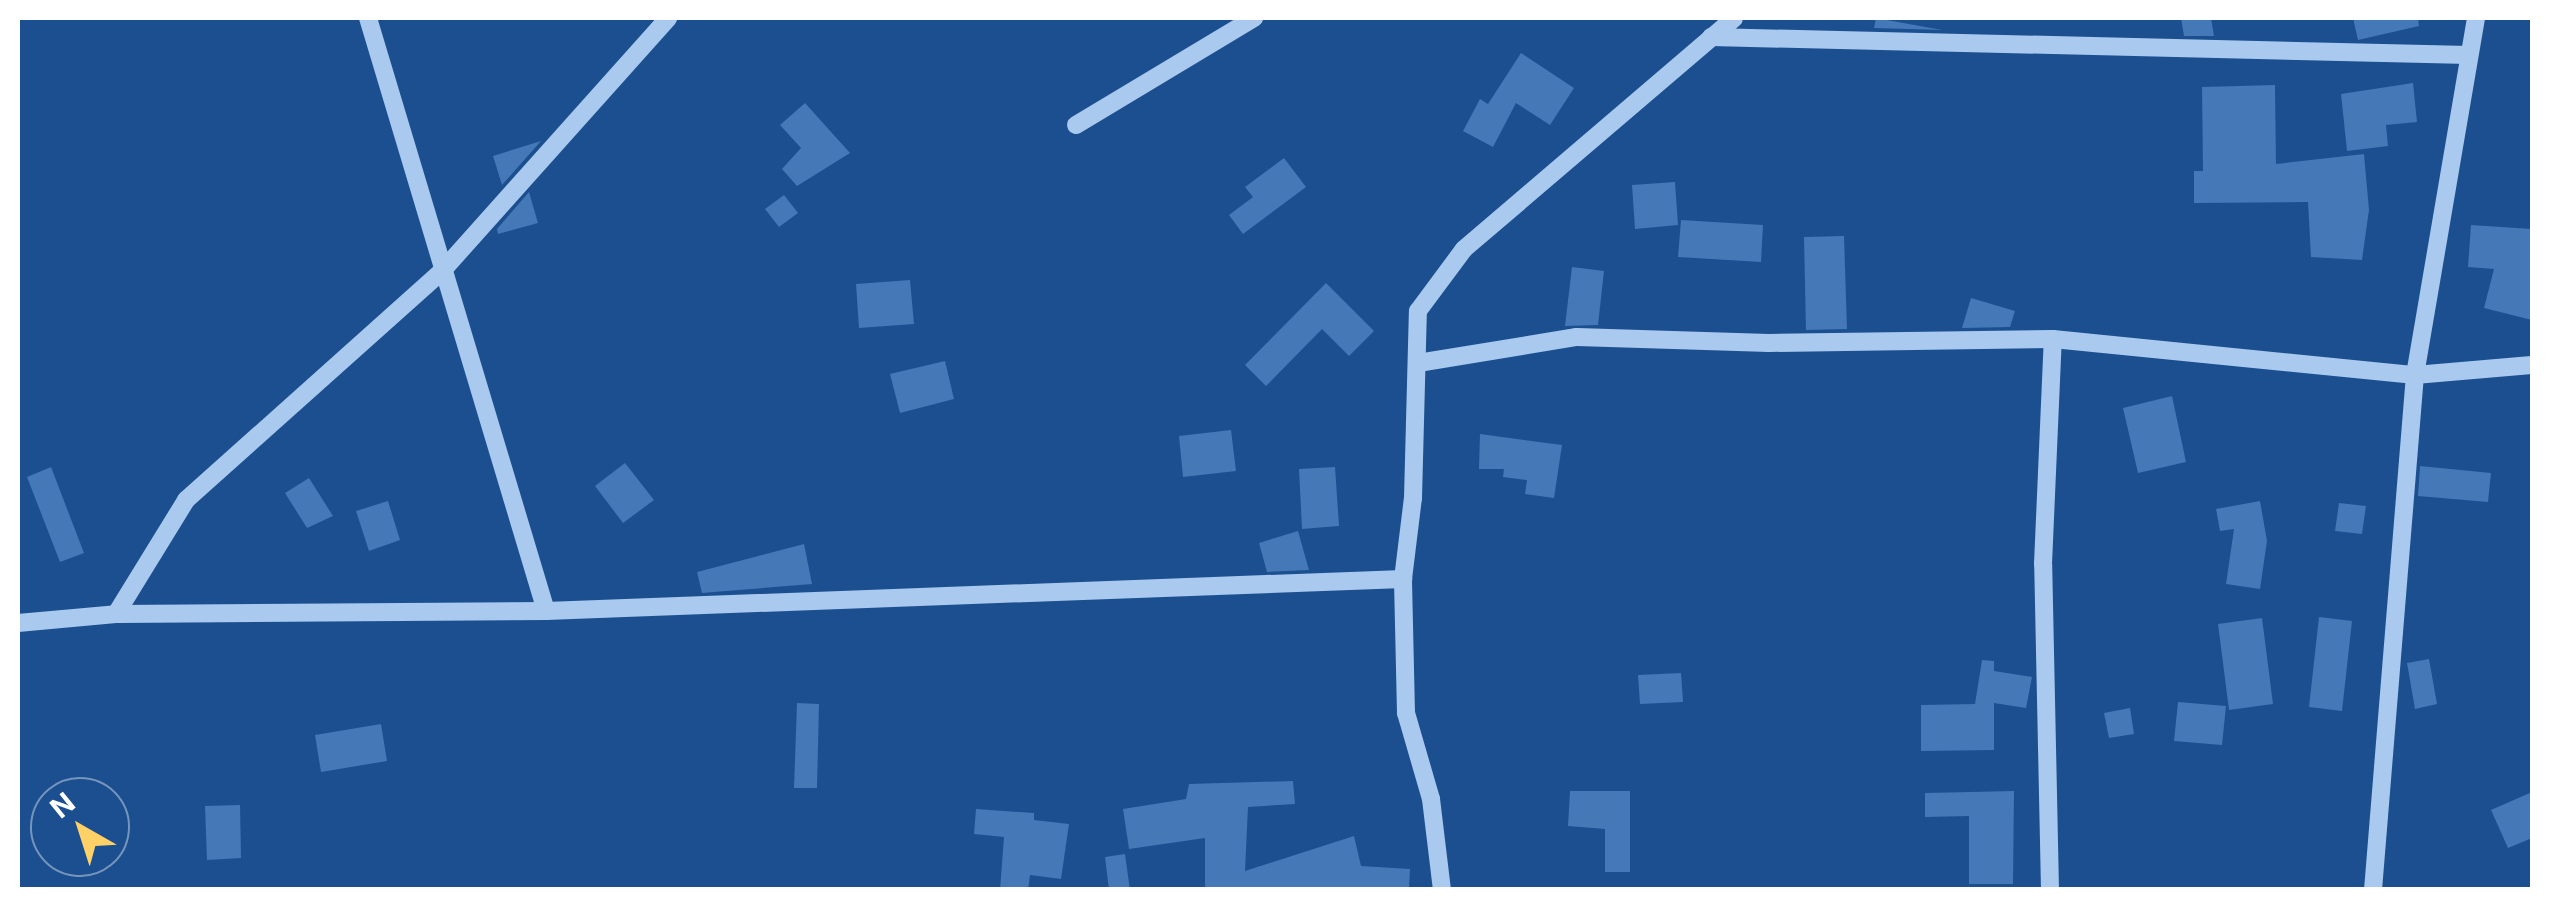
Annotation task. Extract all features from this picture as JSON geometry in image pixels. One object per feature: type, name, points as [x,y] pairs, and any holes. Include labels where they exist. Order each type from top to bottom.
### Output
[{"type":"street","points":[[368,18],[546,611]]},
{"type":"street","points":[[116,614],[186,500],[443,270],[668,18]]},
{"type":"street","points":[[1076,124],[1254,18]]},
{"type":"street","points":[[1442,890],[1432,799],[1406,713],[1403,579],[1418,312],[1464,249],[1734,18]]},
{"type":"street","points":[[2373,890],[2415,375],[2476,18]]},
{"type":"street","points":[[1711,37],[2469,55]]},
{"type":"street","points":[[1418,363],[1577,337],[1769,343],[2053,340],[2415,375],[2532,365]]},
{"type":"street","points":[[2050,890],[2043,564],[2053,340]]},
{"type":"street","points":[[18,623],[116,614],[546,611],[1403,579]]},
{"type":"building","points":[[1876,18],[1942,30],[1874,28]]},
{"type":"building","points":[[2181,18],[2211,18],[2214,36],[2184,36]]},
{"type":"building","points":[[2353,18],[2418,18],[2419,26],[2358,40]]},
{"type":"building","points":[[1521,53],[1574,88],[1550,125],[1516,103],[1493,147],[1463,131],[1480,99],[1488,104]]},
{"type":"building","points":[[2413,83],[2417,122],[2386,125],[2388,146],[2347,151],[2341,94]]},
{"type":"building","points":[[2275,85],[2276,164],[2364,154],[2369,210],[2362,260],[2311,257],[2308,202],[2194,203],[2194,171],[2203,171],[2202,87]]},
{"type":"building","points":[[805,103],[850,153],[797,186],[782,169],[801,148],[780,125]]},
{"type":"building","points":[[541,141],[502,185],[493,156]]},
{"type":"building","points":[[1284,158],[1306,187],[1243,234],[1229,215],[1253,197],[1245,187]]},
{"type":"building","points":[[1675,182],[1678,225],[1635,229],[1632,185]]},
{"type":"building","points":[[529,192],[538,223],[498,234],[497,229]]},
{"type":"building","points":[[784,195],[798,213],[779,227],[765,209]]},
{"type":"building","points":[[1681,220],[1763,225],[1761,262],[1678,257]]},
{"type":"building","points":[[2471,225],[2532,229],[2532,320],[2484,308],[2494,269],[2468,267]]},
{"type":"building","points":[[1844,236],[1847,329],[1806,330],[1804,237]]},
{"type":"building","points":[[1572,267],[1604,271],[1598,325],[1565,326]]},
{"type":"building","points":[[910,280],[914,324],[859,328],[856,284]]},
{"type":"building","points":[[1326,283],[1374,331],[1349,356],[1322,329],[1266,386],[1245,365]]},
{"type":"building","points":[[1971,298],[2015,311],[2010,327],[1962,328]]},
{"type":"building","points":[[945,361],[954,399],[900,413],[890,374]]},
{"type":"building","points":[[2172,396],[2186,462],[2138,473],[2123,408]]},
{"type":"building","points":[[1231,430],[1236,471],[1183,477],[1179,436]]},
{"type":"building","points":[[1480,434],[1562,445],[1554,498],[1525,494],[1527,480],[1503,477],[1504,469],[1479,469]]},
{"type":"building","points":[[625,463],[654,500],[623,523],[595,486]]},
{"type":"building","points":[[2420,466],[2491,473],[2488,502],[2418,496]]},
{"type":"building","points":[[51,467],[84,553],[60,562],[27,477]]},
{"type":"building","points":[[1335,467],[1339,526],[1302,529],[1299,469]]},
{"type":"building","points":[[309,478],[333,516],[307,528],[285,493]]},
{"type":"building","points":[[388,501],[400,540],[369,551],[356,511]]},
{"type":"building","points":[[2260,501],[2267,541],[2260,589],[2226,584],[2234,529],[2220,531],[2216,509]]},
{"type":"building","points":[[2339,503],[2366,506],[2362,534],[2335,531]]},
{"type":"building","points":[[1298,531],[1309,570],[1267,572],[1259,543]]},
{"type":"building","points":[[804,544],[812,584],[702,593],[697,572]]},
{"type":"building","points":[[2319,617],[2352,621],[2342,711],[2309,707]]},
{"type":"building","points":[[2262,618],[2273,704],[2229,710],[2218,624]]},
{"type":"building","points":[[2429,659],[2437,704],[2415,709],[2407,663]]},
{"type":"building","points":[[1982,660],[1994,661],[1994,671],[2032,677],[2026,708],[1994,703],[1994,750],[1921,751],[1921,705],[1975,704]]},
{"type":"building","points":[[1681,673],[1683,702],[1640,704],[1638,675]]},
{"type":"building","points":[[2178,702],[2226,706],[2222,745],[2174,741]]},
{"type":"building","points":[[797,703],[819,704],[817,788],[794,788]]},
{"type":"building","points":[[2130,708],[2134,734],[2109,738],[2104,713]]},
{"type":"building","points":[[381,724],[387,761],[321,772],[315,735]]},
{"type":"building","points":[[1293,781],[1295,804],[1248,807],[1245,871],[1354,836],[1361,866],[1410,869],[1409,890],[1205,890],[1205,838],[1129,849],[1123,809],[1186,799],[1189,784]]},
{"type":"building","points":[[1570,791],[1630,791],[1630,872],[1605,872],[1605,829],[1568,826]]},
{"type":"building","points":[[2014,791],[2013,884],[1969,884],[1969,816],[1925,817],[1925,793]]},
{"type":"building","points":[[2532,792],[2532,838],[2508,848],[2491,810]]},
{"type":"building","points":[[240,805],[241,858],[207,860],[205,806]]},
{"type":"building","points":[[976,809],[1034,813],[1034,820],[1069,824],[1061,879],[1030,875],[1028,890],[1000,890],[1004,837],[974,834]]},
{"type":"building","points":[[1125,854],[1130,890],[1109,890],[1105,857]]}]
